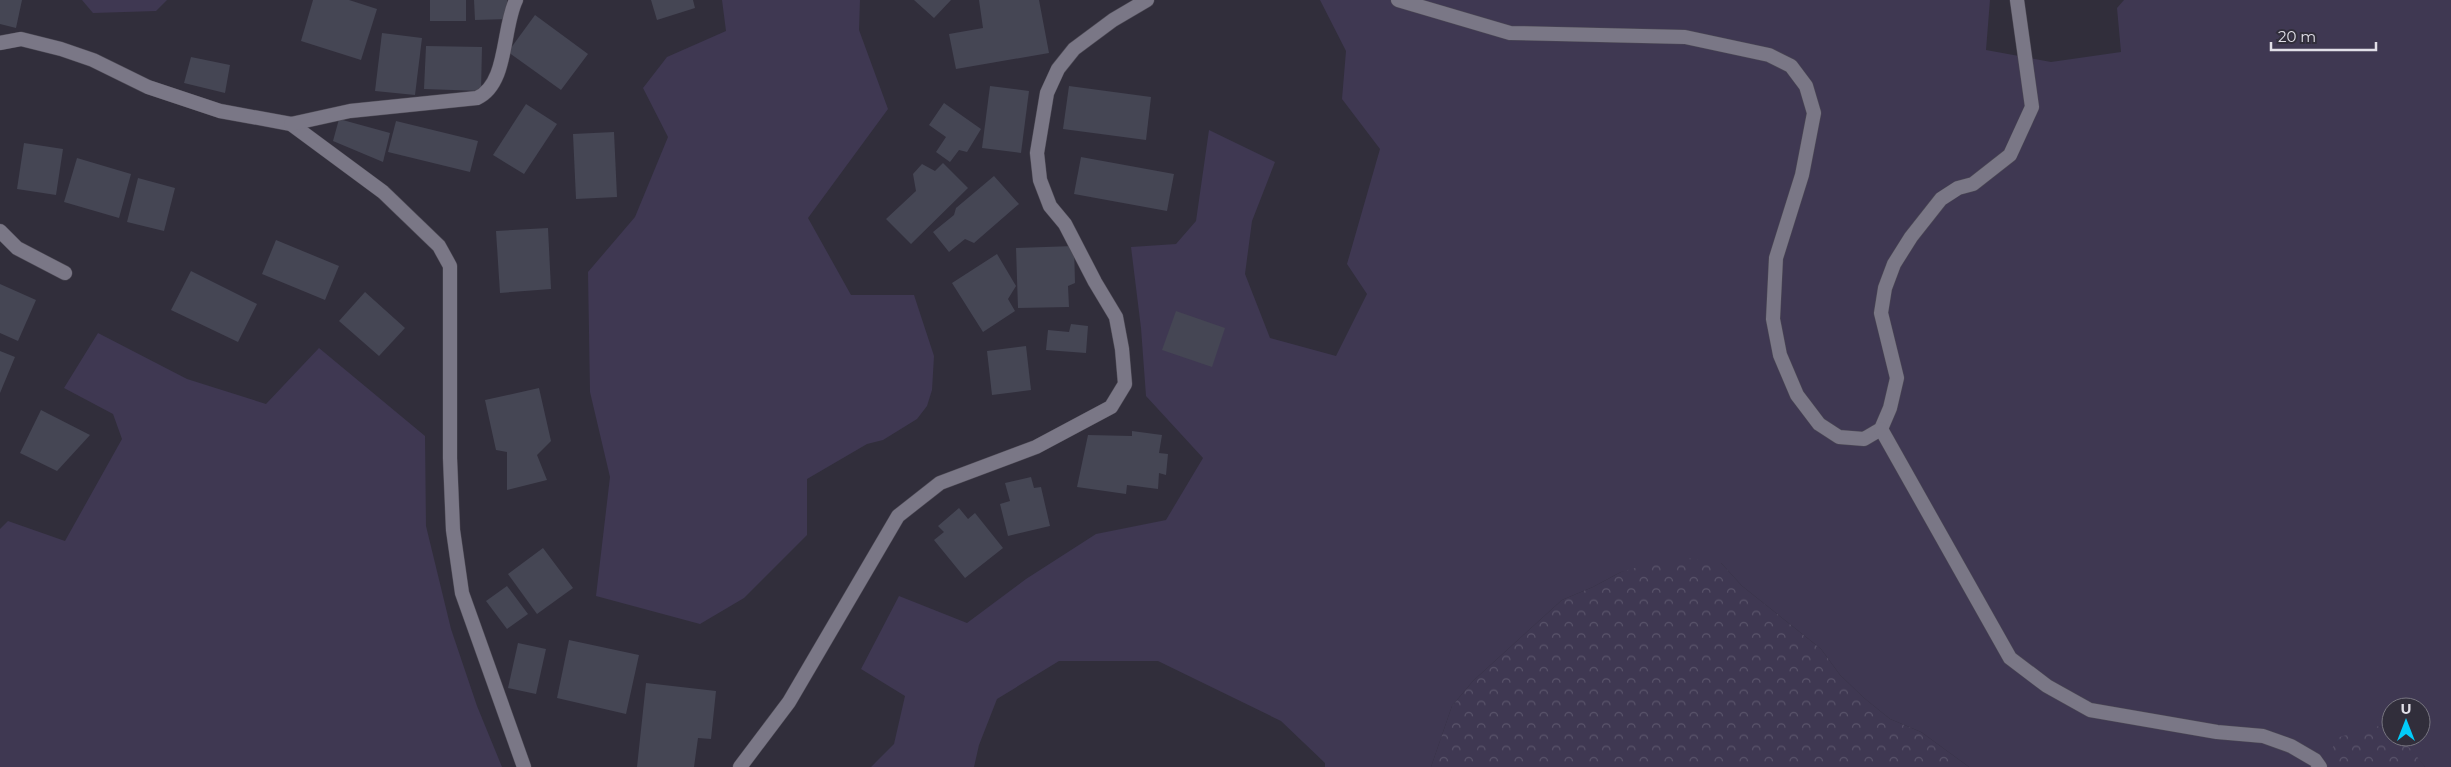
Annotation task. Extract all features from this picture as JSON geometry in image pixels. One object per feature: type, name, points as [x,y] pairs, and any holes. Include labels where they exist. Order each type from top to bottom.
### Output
[{"type":"street","points":[[0,43],[21,39],[61,48],[93,60],[148,87],[220,110],[291,124],[350,111],[477,98],[486,94],[493,86],[500,65],[504,40],[516,0]]},
{"type":"street","points":[[740,767],[789,702],[898,516],[940,483],[1036,447],[1111,407],[1125,384],[1122,349],[1116,317],[1095,282],[1065,224],[1050,206],[1040,180],[1037,153],[1047,93],[1058,69],[1074,48],[1113,20],[1147,0]]},
{"type":"street","points":[[1398,0],[1510,33],[1685,37],[1769,55],[1791,66],[1806,86],[1814,113],[1802,176],[1776,258],[1773,319],[1780,355],[1796,395],[1819,424],[1839,438],[1864,439],[1880,429],[1890,408],[1897,378],[1881,313],[1885,288],[1894,264],[1911,237],[1941,199],[1958,188],[1973,184],[2010,155],[2032,107],[2017,0]]},
{"type":"street","points":[[291,124],[383,192],[439,246],[450,266],[450,458],[453,530],[458,566],[462,593],[524,767]]},
{"type":"street","points":[[0,231],[17,248],[65,273]]},
{"type":"street","points":[[1880,429],[2010,658],[2047,686],[2090,710],[2208,730],[2263,736],[2291,746],[2316,760],[2320,767]]},
{"type":"green space","points":[[82,0],[167,0],[156,11],[93,13]]},
{"type":"green space","points":[[722,0],[860,0],[859,30],[888,109],[808,218],[851,295],[914,295],[934,356],[932,390],[927,406],[917,419],[883,440],[867,444],[807,479],[807,535],[744,598],[700,624],[596,596],[610,477],[590,392],[588,272],[635,217],[668,137],[643,88],[667,57],[726,31]]},
{"type":"green space","points":[[1320,0],[1990,0],[1986,50],[2051,62],[2121,52],[2117,8],[2124,0],[2451,0],[2451,767],[2425,767],[2408,747],[2431,747],[2431,697],[2381,697],[2381,727],[2379,726],[2326,767],[1969,767],[1921,732],[1890,719],[1864,698],[1840,675],[1821,649],[1742,586],[1721,563],[1621,572],[1593,587],[1562,600],[1473,681],[1452,706],[1431,767],[1325,767],[1325,763],[1281,721],[1158,661],[1059,661],[997,699],[979,745],[974,767],[871,767],[894,744],[905,696],[861,669],[899,596],[967,623],[1026,579],[1096,534],[1166,520],[1203,458],[1146,396],[1141,328],[1131,247],[1176,244],[1196,221],[1209,130],[1275,162],[1252,221],[1245,274],[1270,338],[1336,356],[1367,294],[1347,264],[1380,149],[1342,99],[1346,51]]},
{"type":"green space","points":[[98,333],[187,379],[266,404],[319,348],[425,436],[426,526],[451,629],[477,706],[502,767],[0,767],[0,529],[8,521],[65,541],[122,439],[113,414],[64,388]]},
{"type":"green space","points":[[1687,558],[1721,563],[1742,586],[1821,649],[1840,675],[1864,698],[1890,719],[1921,732],[1969,767],[1431,767],[1452,706],[1473,681],[1562,600],[1593,587],[1621,572],[1652,563]]},
{"type":"green space","points":[[2379,726],[2381,727],[2381,747],[2409,747],[2425,767],[2326,767],[2336,738]]},
{"type":"building","points":[[0,0],[22,0],[16,28],[0,24]]},
{"type":"building","points":[[313,0],[349,0],[377,9],[361,60],[301,41]]},
{"type":"building","points":[[430,0],[466,0],[466,21],[430,21]]},
{"type":"building","points":[[474,0],[507,0],[508,19],[475,20]]},
{"type":"building","points":[[651,0],[693,0],[695,8],[657,20]]},
{"type":"building","points":[[914,0],[951,0],[934,18]]},
{"type":"building","points":[[979,0],[1039,0],[1049,53],[956,69],[949,34],[983,28]]},
{"type":"building","points":[[535,15],[588,54],[561,90],[508,52]]},
{"type":"building","points":[[382,33],[422,38],[415,95],[375,91]]},
{"type":"building","points":[[426,46],[482,47],[481,91],[424,89]]},
{"type":"building","points":[[191,57],[230,65],[225,93],[184,83]]},
{"type":"building","points":[[990,86],[1029,91],[1021,153],[982,148]]},
{"type":"building","points":[[1069,86],[1151,97],[1146,140],[1063,129]]},
{"type":"building","points":[[944,103],[981,129],[967,152],[959,150],[950,162],[936,152],[946,137],[929,125]]},
{"type":"building","points":[[526,104],[557,124],[524,174],[493,155]]},
{"type":"building","points":[[339,119],[390,133],[383,162],[333,141]]},
{"type":"building","points":[[396,121],[478,141],[470,172],[388,152]]},
{"type":"building","points":[[614,132],[617,197],[576,199],[573,134]]},
{"type":"building","points":[[24,143],[63,149],[56,195],[17,189]]},
{"type":"building","points":[[1081,157],[1174,174],[1167,211],[1074,194]]},
{"type":"building","points":[[77,158],[131,174],[119,218],[64,202]]},
{"type":"building","points":[[943,163],[968,188],[911,244],[886,219],[916,191],[913,174],[922,164],[935,171]]},
{"type":"building","points":[[994,176],[1019,204],[974,243],[965,239],[949,252],[933,232],[954,215],[956,208]]},
{"type":"building","points":[[138,178],[175,188],[164,231],[127,222]]},
{"type":"building","points":[[548,228],[551,289],[500,293],[496,231]]},
{"type":"building","points":[[276,240],[339,266],[325,300],[262,274]]},
{"type":"building","points":[[1074,246],[1075,283],[1068,286],[1069,307],[1018,308],[1016,248]]},
{"type":"building","points":[[997,254],[1016,286],[1008,299],[1015,311],[983,332],[952,283]]},
{"type":"building","points":[[191,271],[257,304],[238,342],[171,310]]},
{"type":"building","points":[[0,284],[36,300],[18,341],[0,333]]},
{"type":"building","points":[[365,292],[405,328],[379,356],[339,321]]},
{"type":"building","points":[[1176,311],[1225,328],[1212,367],[1162,350]]},
{"type":"building","points":[[1071,324],[1088,326],[1086,353],[1046,350],[1048,330],[1069,332]]},
{"type":"building","points":[[1026,346],[1031,390],[992,395],[987,351]]},
{"type":"building","points":[[0,351],[15,357],[0,393]]},
{"type":"building","points":[[539,388],[551,441],[537,455],[547,480],[507,490],[507,452],[496,450],[485,400]]},
{"type":"building","points":[[41,410],[90,435],[57,471],[20,453]]},
{"type":"building","points":[[1132,431],[1162,435],[1159,453],[1168,454],[1166,475],[1159,473],[1158,489],[1127,485],[1126,494],[1077,487],[1088,435],[1132,436]]},
{"type":"building","points":[[1031,477],[1034,488],[1041,487],[1050,526],[1008,536],[1000,504],[1010,501],[1005,483]]},
{"type":"building","points":[[959,508],[968,519],[975,513],[1003,548],[965,578],[934,540],[944,532],[938,526]]},
{"type":"building","points":[[543,548],[573,588],[537,614],[508,574]]},
{"type":"building","points":[[507,586],[528,614],[507,629],[486,601]]},
{"type":"building","points":[[569,640],[639,655],[626,714],[557,698]]},
{"type":"building","points":[[518,643],[546,649],[536,694],[508,688]]},
{"type":"building","points":[[646,683],[716,691],[711,739],[698,738],[694,767],[637,767]]}]
